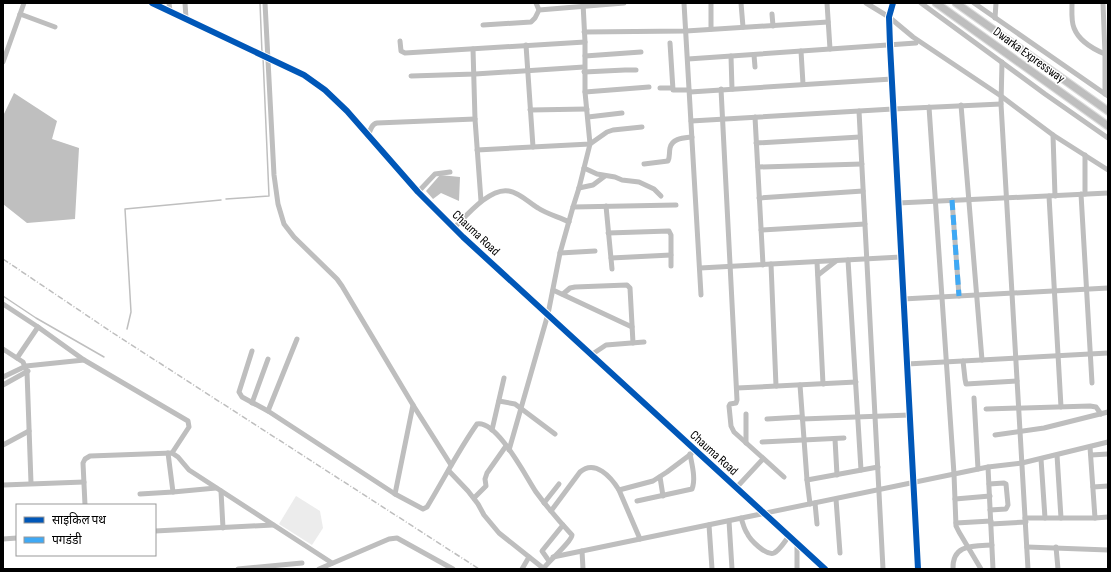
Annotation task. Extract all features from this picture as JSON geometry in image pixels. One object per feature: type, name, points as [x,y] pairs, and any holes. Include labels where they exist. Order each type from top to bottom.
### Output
[{"type":"highway","name":"Dwarka Expressway","points":[[936,3],[1108,126]]},
{"type":"highway","name":"Dwarka Expressway","points":[[956,3],[1108,111]]},
{"type":"street","points":[[3,62],[24,3]]},
{"type":"street","name":"Chauma Road","points":[[152,3],[304,75],[325,90],[346,111],[418,192],[454,228],[825,569]]},
{"type":"street","points":[[169,3],[170,11]]},
{"type":"street","points":[[185,3],[186,18]]},
{"type":"street","points":[[252,351],[239,392],[242,397],[268,411],[395,494],[422,509],[425,509],[450,468],[458,451],[477,424],[485,425],[492,430],[508,448],[532,486],[572,535],[572,537],[543,569],[499,533],[450,468],[342,286],[337,279],[294,237],[284,224],[278,204],[274,175],[265,3]]},
{"type":"street","points":[[483,25],[531,22],[536,18],[539,10],[536,3]]},
{"type":"street","points":[[539,10],[583,4],[624,3]]},
{"type":"street","points":[[684,3],[701,295]]},
{"type":"street","points":[[710,3],[711,29]]},
{"type":"street","points":[[741,3],[743,27]]},
{"type":"street","points":[[827,3],[830,49]]},
{"type":"street","points":[[866,3],[890,18],[913,36],[1001,96],[1053,135],[1108,170]]},
{"type":"street","points":[[893,3],[890,18],[890,45],[918,569]]},
{"type":"street","points":[[921,3],[1045,94],[1108,138]]},
{"type":"street","points":[[974,3],[1106,95]]},
{"type":"street","points":[[995,18],[996,3]]},
{"type":"street","points":[[1072,3],[1074,28],[1080,37],[1095,50],[1105,54]]},
{"type":"street","points":[[1103,3],[1106,95]]},
{"type":"street","points":[[474,498],[486,486],[485,479],[487,473],[508,448],[522,409],[548,314],[560,253],[590,144],[584,92],[585,42],[583,4]]},
{"type":"street","points":[[20,14],[55,28]]},
{"type":"street","points":[[772,14],[773,26]]},
{"type":"street","points":[[584,32],[686,31],[828,22]]},
{"type":"street","points":[[400,41],[401,51],[405,54],[585,42]]},
{"type":"street","points":[[670,43],[672,88]]},
{"type":"street","points":[[688,59],[916,44]]},
{"type":"street","points":[[526,45],[533,147]]},
{"type":"street","points":[[474,49],[475,119],[481,201]]},
{"type":"street","points":[[585,56],[641,52]]},
{"type":"street","points":[[801,52],[803,84]]},
{"type":"street","points":[[754,55],[755,67]]},
{"type":"street","points":[[730,56],[732,89]]},
{"type":"street","points":[[1002,62],[1001,104],[1028,569]]},
{"type":"street","points":[[411,76],[475,74],[527,70],[636,70]]},
{"type":"street","points":[[660,88],[672,88],[673,90],[689,91],[722,90],[892,79]]},
{"type":"street","points":[[584,92],[649,87]]},
{"type":"street","points":[[722,90],[737,388],[737,402],[730,404],[729,406],[730,420],[734,432],[784,477]]},
{"type":"street","points":[[691,121],[1001,104]]},
{"type":"street","points":[[961,106],[982,360]]},
{"type":"street","points":[[929,107],[956,523],[959,532],[981,569]]},
{"type":"street","points":[[530,110],[587,109]]},
{"type":"street","points":[[859,111],[883,569]]},
{"type":"street","points":[[588,117],[622,113]]},
{"type":"street","points":[[755,117],[763,265]]},
{"type":"street","points":[[368,137],[372,126],[377,123],[475,119]]},
{"type":"street","points":[[477,150],[590,144],[612,130],[642,127]]},
{"type":"street","points":[[1053,135],[1055,196]]},
{"type":"street","points":[[644,164],[668,161],[670,157],[670,149],[674,142],[678,139],[692,137]]},
{"type":"street","points":[[756,143],[860,137]]},
{"type":"street","points":[[1085,155],[1083,194],[1086,289],[1092,384]]},
{"type":"street","points":[[758,167],[862,164]]},
{"type":"street","points":[[584,168],[597,174],[615,177],[622,180],[639,182],[654,189],[661,196]]},
{"type":"street","points":[[418,192],[436,174],[450,172]]},
{"type":"street","points":[[579,188],[593,185],[605,176]]},
{"type":"street","points":[[454,228],[481,201],[498,192],[508,190],[518,194],[539,208],[569,222]]},
{"type":"street","points":[[759,198],[863,191]]},
{"type":"street","points":[[898,203],[1108,193]]},
{"type":"street","points":[[1048,196],[1061,407]]},
{"type":"street","points":[[952,200],[959,296]]},
{"type":"street","points":[[573,207],[676,205]]},
{"type":"street","points":[[606,206],[612,269]]},
{"type":"street","points":[[761,230],[865,224]]},
{"type":"street","points":[[608,233],[669,231],[671,235],[671,266]]},
{"type":"street","points":[[560,253],[595,251]]},
{"type":"street","points":[[611,258],[671,255]]},
{"type":"street","points":[[700,268],[901,257]]},
{"type":"street","points":[[848,260],[861,470]]},
{"type":"street","points":[[818,275],[836,261]]},
{"type":"street","points":[[817,262],[823,384]]},
{"type":"street","points":[[771,264],[776,386]]},
{"type":"street","points":[[563,294],[570,288],[574,287],[627,285],[630,288],[633,343]]},
{"type":"street","points":[[903,299],[1108,288]]},
{"type":"street","points":[[553,290],[632,327]]},
{"type":"street","points":[[3,304],[84,360],[188,421],[189,427],[170,453],[174,492]]},
{"type":"street","points":[[17,358],[38,327]]},
{"type":"street","points":[[268,411],[297,339]]},
{"type":"street","points":[[591,355],[606,344],[644,342]]},
{"type":"street","points":[[3,349],[23,362],[28,372],[31,483]]},
{"type":"street","points":[[907,364],[1108,353]]},
{"type":"street","points":[[252,403],[268,359]]},
{"type":"street","points":[[3,378],[26,366],[84,360]]},
{"type":"street","points":[[963,361],[966,384],[1017,381]]},
{"type":"street","points":[[3,385],[28,372],[33,366]]},
{"type":"street","points":[[492,430],[504,378]]},
{"type":"street","points":[[737,388],[856,382]]},
{"type":"street","points":[[800,385],[807,480],[817,524]]},
{"type":"street","points":[[974,398],[978,469]]},
{"type":"street","points":[[499,401],[512,403],[555,434]]},
{"type":"street","points":[[395,494],[413,405]]},
{"type":"street","points":[[986,409],[1090,406],[1096,407],[1101,414]]},
{"type":"street","points":[[995,435],[1044,428],[1108,412]]},
{"type":"street","points":[[746,414],[748,445]]},
{"type":"street","points":[[767,419],[910,415]]},
{"type":"street","points":[[3,445],[29,432]]},
{"type":"street","points":[[748,445],[844,438]]},
{"type":"street","points":[[835,439],[837,475]]},
{"type":"street","points":[[551,559],[582,551],[978,469],[1022,463],[1108,442]]},
{"type":"street","points":[[1090,447],[1095,518]]},
{"type":"street","points":[[619,490],[649,482],[660,477],[695,450]]},
{"type":"street","points":[[85,504],[83,463],[85,459],[90,456],[170,453],[178,457],[189,470],[273,525],[329,566]]},
{"type":"street","points":[[637,501],[692,489],[694,474],[690,454]]},
{"type":"street","points":[[1090,455],[1108,454]]},
{"type":"street","points":[[1057,455],[1060,518]]},
{"type":"street","points":[[736,488],[763,459]]},
{"type":"street","points":[[1041,459],[1045,518]]},
{"type":"street","points":[[551,511],[580,472],[584,468],[595,467],[606,474],[619,490],[640,539]]},
{"type":"street","points":[[988,467],[994,569]]},
{"type":"street","points":[[807,480],[878,468]]},
{"type":"street","points":[[660,477],[663,496]]},
{"type":"street","points":[[3,485],[84,482]]},
{"type":"street","points":[[544,502],[559,484]]},
{"type":"street","points":[[989,484],[1006,484],[1008,506],[1006,509],[990,510]]},
{"type":"street","points":[[1093,487],[1108,486]]},
{"type":"street","points":[[140,494],[216,488]]},
{"type":"street","points":[[221,491],[223,528]]},
{"type":"street","points":[[955,499],[990,496]]},
{"type":"street","points":[[836,499],[840,553]]},
{"type":"street","points":[[956,523],[991,523],[1045,518],[1108,517]]},
{"type":"street","points":[[741,518],[746,533],[751,540],[764,551],[769,553],[774,553],[779,549],[789,536]]},
{"type":"street","points":[[729,521],[732,569]]},
{"type":"street","points":[[156,531],[273,525]]},
{"type":"street","points":[[551,559],[542,551],[564,525]]},
{"type":"street","points":[[709,525],[712,569]]},
{"type":"street","points":[[3,539],[16,538]]},
{"type":"street","points":[[319,569],[329,566],[388,539],[397,538],[453,569]]},
{"type":"street","points":[[797,544],[797,569]]},
{"type":"street","points":[[953,569],[955,555],[968,547],[992,545]]},
{"type":"street","points":[[1027,547],[1108,550]]},
{"type":"street","points":[[1056,548],[1058,569]]},
{"type":"street","points":[[582,551],[583,569]]},
{"type":"street","points":[[522,569],[529,557]]},
{"type":"street","points":[[238,569],[282,567],[302,563]]},
{"type":"shaded area","points":[[14,93],[57,121],[52,139],[79,148],[75,219],[27,223],[3,204],[3,116]]},
{"type":"shaded area","points":[[440,175],[460,177],[459,201],[441,193],[433,199],[426,191]]},
{"type":"shaded area","points":[[296,496],[320,511],[323,528],[312,545],[279,524]]},
{"type":"waterway","points":[[260,3],[262,53]]},
{"type":"waterway","points":[[226,199],[269,196],[263,57]]},
{"type":"waterway","points":[[127,329],[131,312],[125,209],[221,200]]},
{"type":"waterway","points":[[3,296],[36,318],[104,357]]},
{"type":"railway","points":[[3,259],[113,333],[479,569]]},
{"type":"marked path","points":[[952,200],[959,296]]},
{"type":"cycle path","points":[[152,3],[304,75],[325,90],[347,111],[418,192],[463,237],[825,569]]},
{"type":"cycle path","points":[[893,3],[889,17],[890,45],[918,569]]}]
